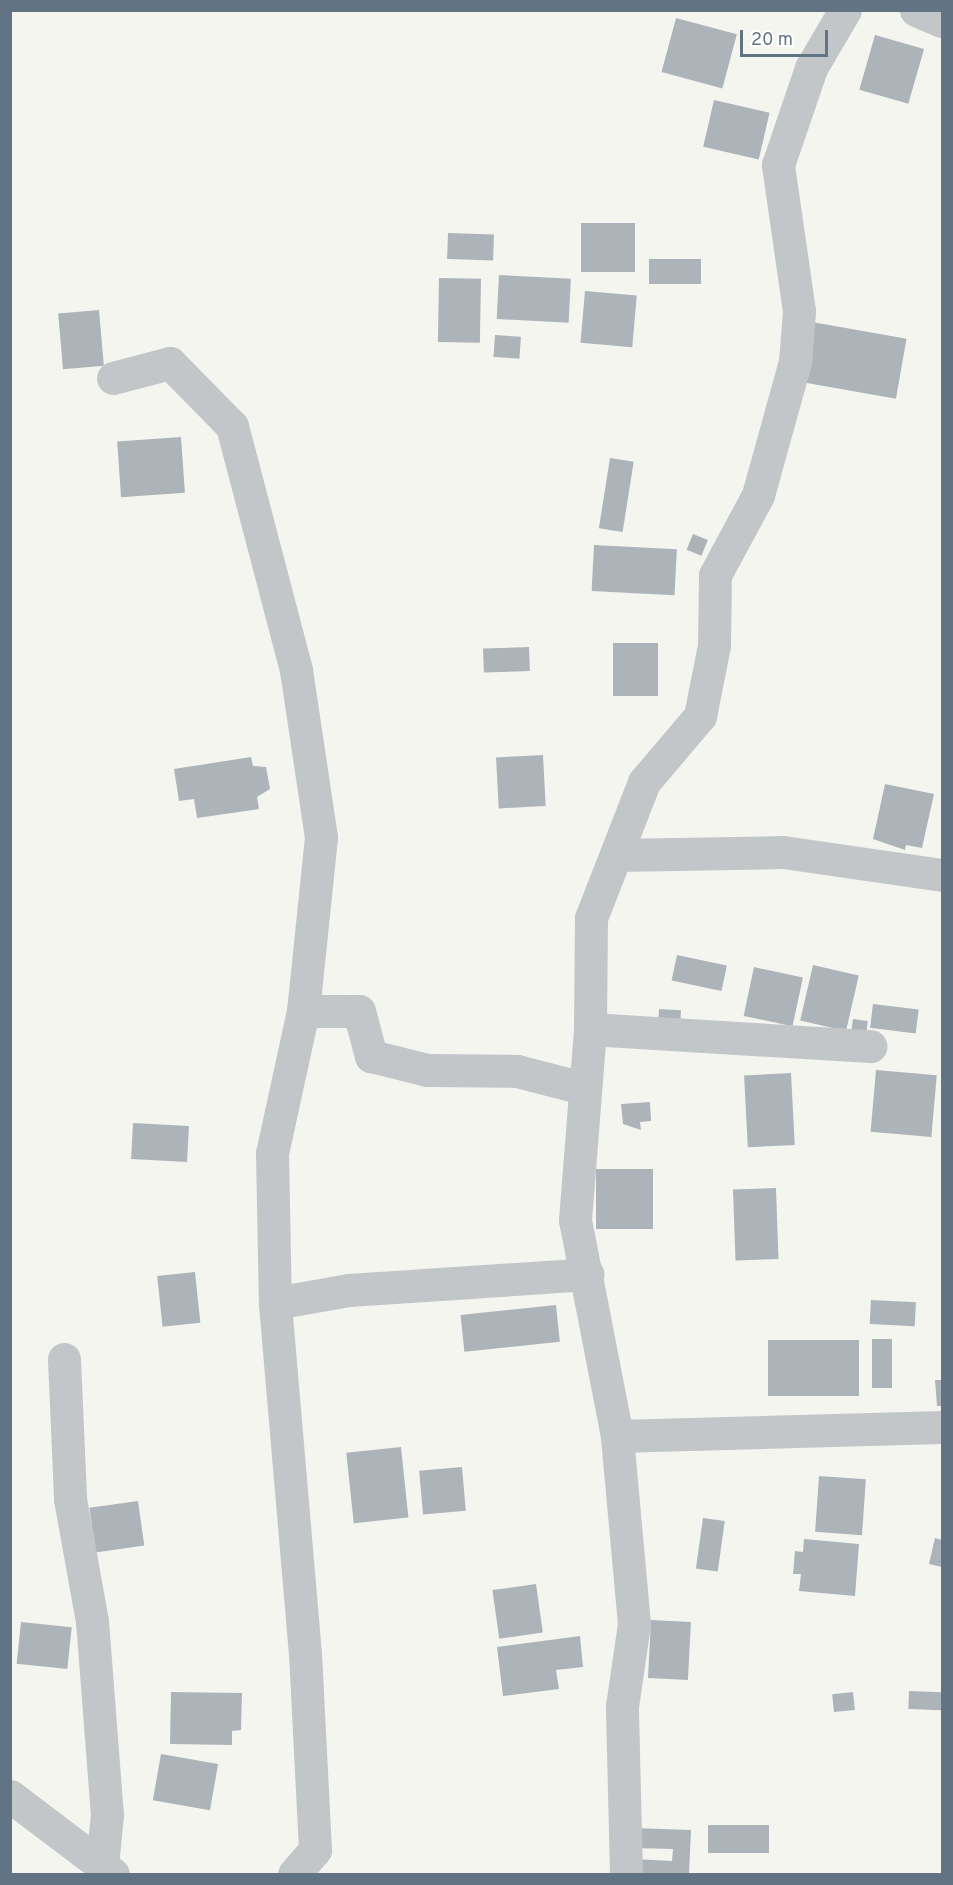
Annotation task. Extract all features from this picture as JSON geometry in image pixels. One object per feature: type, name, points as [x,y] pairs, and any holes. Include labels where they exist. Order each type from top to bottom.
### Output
[{"type":"street","points":[[626,1875],[622,1706],[634,1624],[617,1436],[575,1220],[583,1088],[590,1029],[591,918],[644,782],[700,716],[714,645],[715,575],[758,495],[795,362],[799,310],[778,165],[811,68],[845,10]]},
{"type":"street","points":[[916,10],[942,21]]},
{"type":"street","points":[[113,378],[170,363],[232,426],[296,670],[321,837],[303,1011],[272,1153],[275,1303],[303,1631],[315,1850],[294,1875]]},
{"type":"street","points":[[617,855],[783,852],[942,876]]},
{"type":"street","points":[[303,1011],[359,1011],[371,1056],[427,1071],[517,1071],[583,1088]]},
{"type":"street","points":[[590,1029],[870,1046]]},
{"type":"street","points":[[275,1303],[349,1290],[587,1274]]},
{"type":"street","points":[[64,1359],[70,1499],[92,1621],[107,1814],[107,1870]]},
{"type":"street","points":[[617,1436],[942,1427]]},
{"type":"street","points":[[10,1796],[107,1870]]},
{"type":"building","points":[[676,18],[737,34],[722,88],[662,72]]},
{"type":"building","points":[[875,35],[924,49],[908,104],[859,90]]},
{"type":"building","points":[[714,100],[770,113],[759,160],[703,147]]},
{"type":"building","points":[[581,223],[635,223],[635,272],[581,272]]},
{"type":"building","points":[[448,233],[494,235],[493,261],[447,259]]},
{"type":"building","points":[[649,259],[701,259],[701,284],[649,284]]},
{"type":"building","points":[[499,275],[571,279],[569,323],[497,319]]},
{"type":"building","points":[[439,278],[481,279],[480,343],[438,342]]},
{"type":"building","points":[[585,291],[637,296],[632,347],[580,343]]},
{"type":"building","points":[[99,310],[104,366],[63,369],[58,314]]},
{"type":"building","points":[[812,322],[907,339],[896,399],[801,382]]},
{"type":"building","points":[[495,335],[521,337],[519,359],[493,357]]},
{"type":"building","points":[[181,437],[185,493],[121,497],[117,441]]},
{"type":"building","points":[[610,458],[634,462],[623,532],[599,528]]},
{"type":"building","points":[[693,534],[708,540],[701,556],[687,550]]},
{"type":"building","points":[[594,545],[677,549],[674,595],[592,591]]},
{"type":"building","points":[[613,643],[658,643],[658,696],[613,696]]},
{"type":"building","points":[[529,647],[530,671],[484,673],[483,649]]},
{"type":"building","points":[[543,755],[546,806],[499,808],[496,757]]},
{"type":"building","points":[[251,757],[253,766],[266,767],[270,789],[257,797],[259,809],[197,818],[194,799],[179,801],[174,769]]},
{"type":"building","points":[[885,784],[934,794],[922,848],[906,845],[905,850],[873,839]]},
{"type":"building","points":[[677,955],[727,966],[721,991],[672,980]]},
{"type":"building","points":[[813,965],[859,976],[846,1031],[800,1021]]},
{"type":"building","points":[[754,967],[803,977],[793,1026],[744,1016]]},
{"type":"building","points":[[873,1004],[919,1010],[916,1033],[870,1028]]},
{"type":"building","points":[[659,1009],[681,1010],[680,1034],[658,1033]]},
{"type":"building","points":[[853,1019],[868,1021],[865,1040],[850,1038]]},
{"type":"building","points":[[876,1070],[937,1075],[931,1137],[871,1132]]},
{"type":"building","points":[[791,1073],[795,1145],[748,1147],[744,1075]]},
{"type":"building","points":[[650,1102],[651,1121],[640,1122],[641,1130],[623,1124],[621,1104]]},
{"type":"building","points":[[133,1123],[189,1126],[187,1162],[131,1159]]},
{"type":"building","points":[[596,1169],[653,1169],[653,1229],[596,1229]]},
{"type":"building","points":[[776,1188],[778,1259],[736,1260],[733,1190]]},
{"type":"building","points":[[195,1272],[200,1323],[163,1327],[157,1276]]},
{"type":"building","points":[[871,1300],[916,1302],[915,1326],[870,1324]]},
{"type":"building","points":[[556,1305],[560,1342],[464,1352],[461,1315]]},
{"type":"building","points":[[872,1339],[892,1339],[892,1388],[872,1388]]},
{"type":"building","points":[[768,1340],[859,1340],[859,1396],[768,1396]]},
{"type":"building","points":[[935,1380],[942,1380],[942,1406],[937,1406]]},
{"type":"building","points":[[401,1447],[408,1518],[354,1523],[346,1453]]},
{"type":"building","points":[[462,1467],[466,1511],[423,1515],[419,1471]]},
{"type":"building","points":[[819,1476],[866,1479],[862,1535],[815,1532]]},
{"type":"building","points":[[138,1501],[144,1546],[96,1552],[89,1508]]},
{"type":"building","points":[[703,1518],[725,1521],[718,1572],[696,1569]]},
{"type":"building","points":[[935,1538],[942,1540],[942,1567],[929,1564]]},
{"type":"building","points":[[804,1539],[859,1544],[855,1596],[799,1591],[801,1574],[793,1574],[795,1551],[803,1552]]},
{"type":"building","points":[[536,1584],[543,1633],[499,1639],[492,1590]]},
{"type":"building","points":[[651,1620],[691,1622],[688,1680],[648,1678]]},
{"type":"building","points":[[21,1622],[72,1627],[67,1669],[17,1664]]},
{"type":"building","points":[[580,1636],[583,1667],[556,1670],[559,1689],[503,1696],[497,1647]]},
{"type":"building","points":[[909,1691],[942,1692],[941,1710],[908,1709]]},
{"type":"building","points":[[171,1692],[242,1693],[241,1730],[232,1731],[232,1745],[170,1744]]},
{"type":"building","points":[[853,1692],[855,1710],[834,1712],[832,1694]]},
{"type":"building","points":[[161,1754],[218,1764],[210,1810],[153,1800]]},
{"type":"building","points":[[708,1825],[769,1825],[769,1853],[708,1853]]},
{"type":"building","points":[[633,1828],[691,1830],[689,1874],[634,1874],[635,1859],[672,1861],[673,1849],[632,1848]]}]
